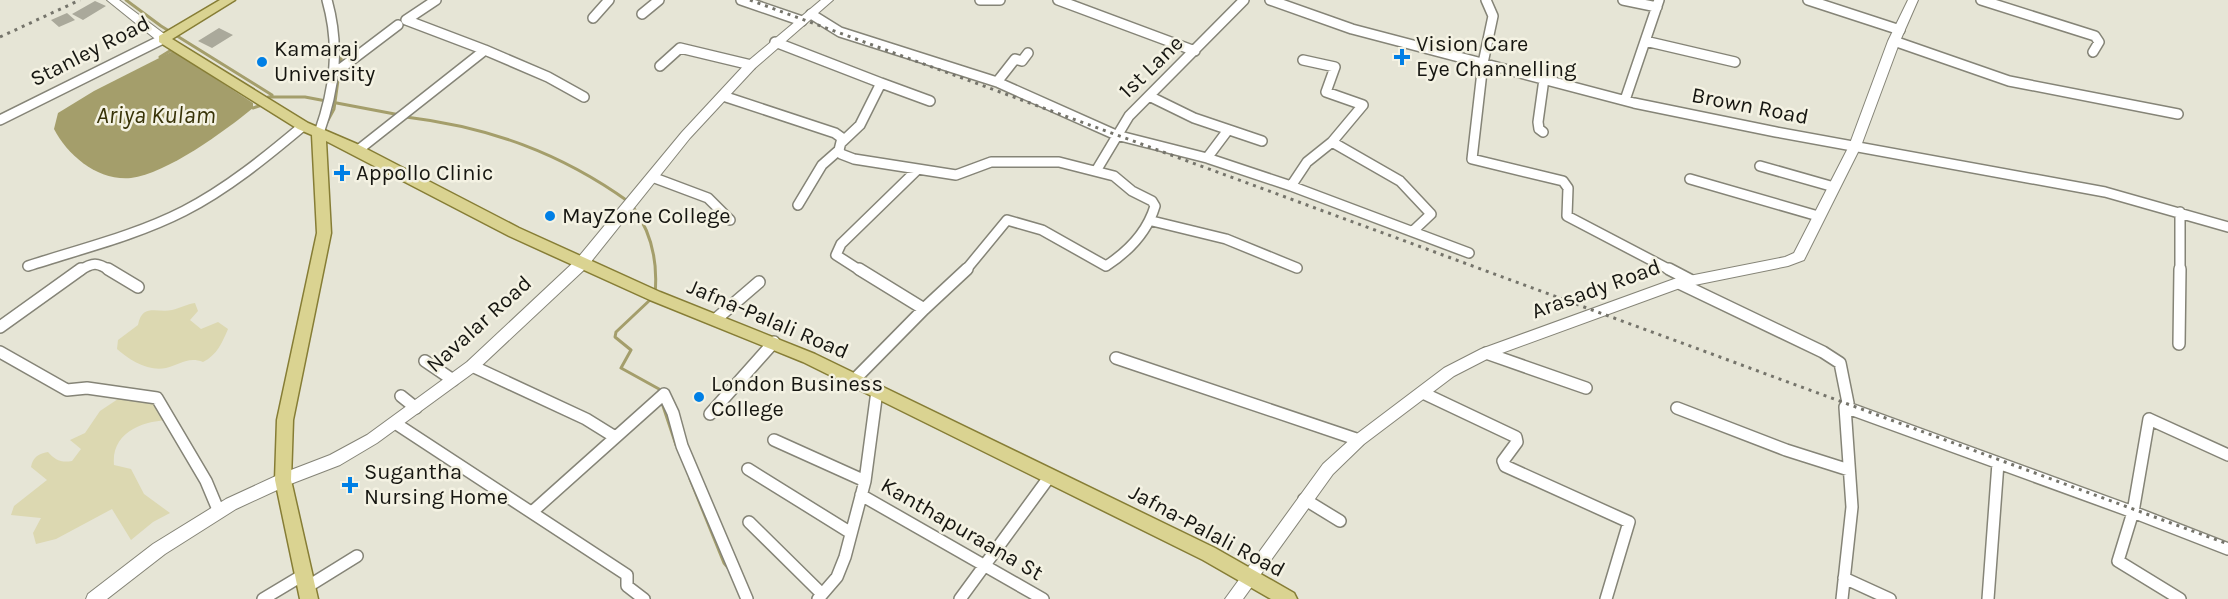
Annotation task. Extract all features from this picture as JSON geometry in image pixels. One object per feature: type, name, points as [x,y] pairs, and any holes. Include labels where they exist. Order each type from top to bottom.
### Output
[{"type":"main road","name":"Jafna-Palali Road","points":[[112,0],[259,100],[303,126],[581,264],[774,342],[877,391],[1249,576],[1288,599]]},
{"type":"main road","name":"Stanley Road","points":[[168,36],[229,0]]},
{"type":"main road","name":"Navalar Road","points":[[94,599],[159,549],[219,512],[283,480],[334,460],[395,423],[472,366],[581,264],[652,177],[751,65],[775,42],[828,0]]},
{"type":"main road","name":"Arasady Road","points":[[1233,599],[1328,469],[1359,440],[1449,372],[1486,353],[1684,282],[1788,261],[1798,256],[1855,146],[1912,0]]},
{"type":"main road","points":[[306,587],[283,480],[285,420],[324,233],[319,133]]},
{"type":"street","points":[[319,133],[330,104],[336,72],[334,35],[327,0]]},
{"type":"street","points":[[436,0],[406,20],[548,77],[584,97]]},
{"type":"street","points":[[593,18],[609,0]]},
{"type":"street","points":[[642,14],[659,0]]},
{"type":"street","points":[[741,0],[807,18],[840,32],[997,82],[1116,135],[1207,158],[1290,186],[1469,253]]},
{"type":"street","points":[[980,0],[1000,0]]},
{"type":"street","points":[[1058,0],[1195,51]]},
{"type":"street","name":"1st Lane","points":[[1096,171],[1128,116],[1244,0]]},
{"type":"street","name":"Brown Road","points":[[1270,0],[1352,29],[1625,100],[1855,146],[2105,192],[2228,227]]},
{"type":"street","points":[[1486,0],[1493,16],[1483,63],[1472,159],[1563,181],[1568,188],[1568,216],[1684,282],[1773,330],[1823,351],[1840,363],[1848,403],[1845,406],[1852,507],[1842,599]]},
{"type":"street","points":[[1623,0],[1658,4],[1625,100]]},
{"type":"street","points":[[1808,0],[2009,81],[2178,114]]},
{"type":"street","points":[[1981,0],[2095,36],[2099,42],[2093,52]]},
{"type":"street","points":[[336,72],[398,25]]},
{"type":"street","name":"Stanley Road","points":[[0,120],[168,36]]},
{"type":"street","points":[[1645,41],[1735,62]]},
{"type":"street","points":[[775,42],[930,101]]},
{"type":"street","points":[[660,66],[680,48],[751,65]]},
{"type":"street","points":[[357,151],[485,50]]},
{"type":"street","points":[[997,82],[1015,59],[1022,61],[1028,52]]},
{"type":"street","points":[[1290,186],[1307,162],[1332,142],[1363,105],[1326,92],[1335,67],[1304,60]]},
{"type":"street","points":[[1544,132],[1538,122],[1545,79]]},
{"type":"street","points":[[798,205],[822,165],[860,125],[881,83]]},
{"type":"street","points":[[723,96],[836,133],[842,138],[840,147],[845,156],[854,159],[956,175],[991,162],[1045,160],[1114,176],[1132,191],[1152,201],[1155,206],[1152,221],[1119,257],[1103,266],[1041,230],[1016,220],[1007,220],[970,266],[854,380]]},
{"type":"street","points":[[1149,96],[1228,130],[1262,141]]},
{"type":"street","points":[[28,266],[116,239],[169,218],[220,188],[303,126]]},
{"type":"street","points":[[1207,158],[1228,130]]},
{"type":"street","points":[[1332,142],[1400,181],[1431,214],[1413,231]]},
{"type":"street","points":[[1760,166],[1834,188]]},
{"type":"street","points":[[917,170],[841,244],[836,255],[924,309]]},
{"type":"street","points":[[652,177],[708,198],[730,220]]},
{"type":"street","points":[[1690,179],[1818,216]]},
{"type":"street","points":[[2179,344],[2180,212]]},
{"type":"street","points":[[1152,221],[1226,239],[1297,268]]},
{"type":"street","points":[[0,327],[50,289],[91,263],[98,263],[138,287]]},
{"type":"street","points":[[716,319],[759,282]]},
{"type":"street","points":[[710,414],[774,342]]},
{"type":"street","points":[[0,352],[67,390],[87,388],[124,396],[134,393],[157,398],[206,481],[219,512]]},
{"type":"street","points":[[1486,353],[1586,388]]},
{"type":"street","points":[[1116,358],[1359,440]]},
{"type":"street","points":[[425,361],[453,380]]},
{"type":"street","points":[[472,366],[586,419],[615,437]]},
{"type":"street","points":[[749,522],[820,597],[837,577],[851,532],[865,481],[877,391]]},
{"type":"street","points":[[1423,393],[1516,437],[1517,442],[1503,461],[1505,466],[1629,522],[1606,599]]},
{"type":"street","points":[[532,512],[664,394],[670,402],[681,441],[711,522],[747,599]]},
{"type":"street","points":[[401,396],[416,408]]},
{"type":"street","points":[[1845,406],[2228,549]]},
{"type":"street","points":[[1677,408],[1786,450],[1849,470]]},
{"type":"street","points":[[2180,599],[2119,564],[2118,556],[2133,512],[2150,419],[2228,455]]},
{"type":"street","points":[[395,423],[627,574],[627,586],[644,599]]},
{"type":"street","points":[[774,440],[865,481]]},
{"type":"street","points":[[1989,599],[1998,463]]},
{"type":"street","points":[[748,469],[851,532]]},
{"type":"street","points":[[960,599],[987,568],[1003,540],[1050,476]]},
{"type":"street","name":"Kanthapuraana St","points":[[861,495],[1043,599]]},
{"type":"street","points":[[1304,499],[1340,521]]},
{"type":"street","points":[[263,599],[306,587],[357,556]]},
{"type":"street","points":[[1844,578],[1890,599]]},
{"type":"shaded area","points":[[195,303],[198,311],[190,320],[201,329],[218,322],[228,329],[212,356],[203,362],[188,360],[160,369],[146,367],[117,349],[118,340],[138,325],[140,318],[147,311],[172,310]]},
{"type":"shaded area","points":[[124,395],[157,398],[172,420],[141,425],[124,436],[118,444],[114,465],[131,469],[144,494],[170,513],[153,522],[131,540],[112,509],[56,539],[36,544],[33,533],[41,518],[11,515],[14,506],[47,480],[31,467],[33,461],[39,455],[48,452],[58,460],[72,461],[81,449],[70,440],[85,433],[100,411]]},
{"type":"water","name":"Ariya Kulam","points":[[173,51],[253,103],[253,108],[195,150],[145,175],[119,178],[85,165],[67,148],[54,129],[58,113],[94,91]]},
{"type":"building","points":[[95,1],[106,6],[83,20],[72,14]]},
{"type":"building","points":[[67,13],[75,20],[59,27],[51,20]]},
{"type":"building","points":[[219,28],[233,35],[212,48],[198,41]]},
{"type":"waterway","points":[[126,0],[161,26],[272,95]]},
{"type":"waterway","points":[[338,40],[342,65]]},
{"type":"waterway","points":[[160,57],[173,49]]},
{"type":"waterway","points":[[335,103],[339,73]]},
{"type":"waterway","points":[[268,97],[305,97],[335,103]]},
{"type":"waterway","points":[[327,122],[335,103]]},
{"type":"waterway","points":[[335,103],[400,115]]},
{"type":"waterway","points":[[253,108],[262,105]]},
{"type":"waterway","points":[[406,117],[466,128],[523,145],[577,169],[629,202]]},
{"type":"waterway","points":[[633,207],[645,227],[652,248],[656,271],[655,294]]},
{"type":"waterway","points":[[651,299],[616,332],[615,337],[631,350],[621,368],[659,389],[660,394]]},
{"type":"waterway","points":[[662,403],[676,445]]},
{"type":"waterway","points":[[690,479],[724,563],[729,569]]},
{"type":"railway","points":[[0,37],[80,0]]},
{"type":"railway","points":[[750,0],[2228,544]]},
{"type":"place","name":"Vision Care Eye Channelling","points":[[1402,57]]},
{"type":"place","name":"Kamaraj University","points":[[262,62]]},
{"type":"place","name":"Appollo Clinic","points":[[342,173]]},
{"type":"place","name":"MayZone College","points":[[550,216]]},
{"type":"place","name":"London Business College","points":[[699,397]]},
{"type":"place","name":"Sugantha Nursing Home","points":[[350,485]]}]
